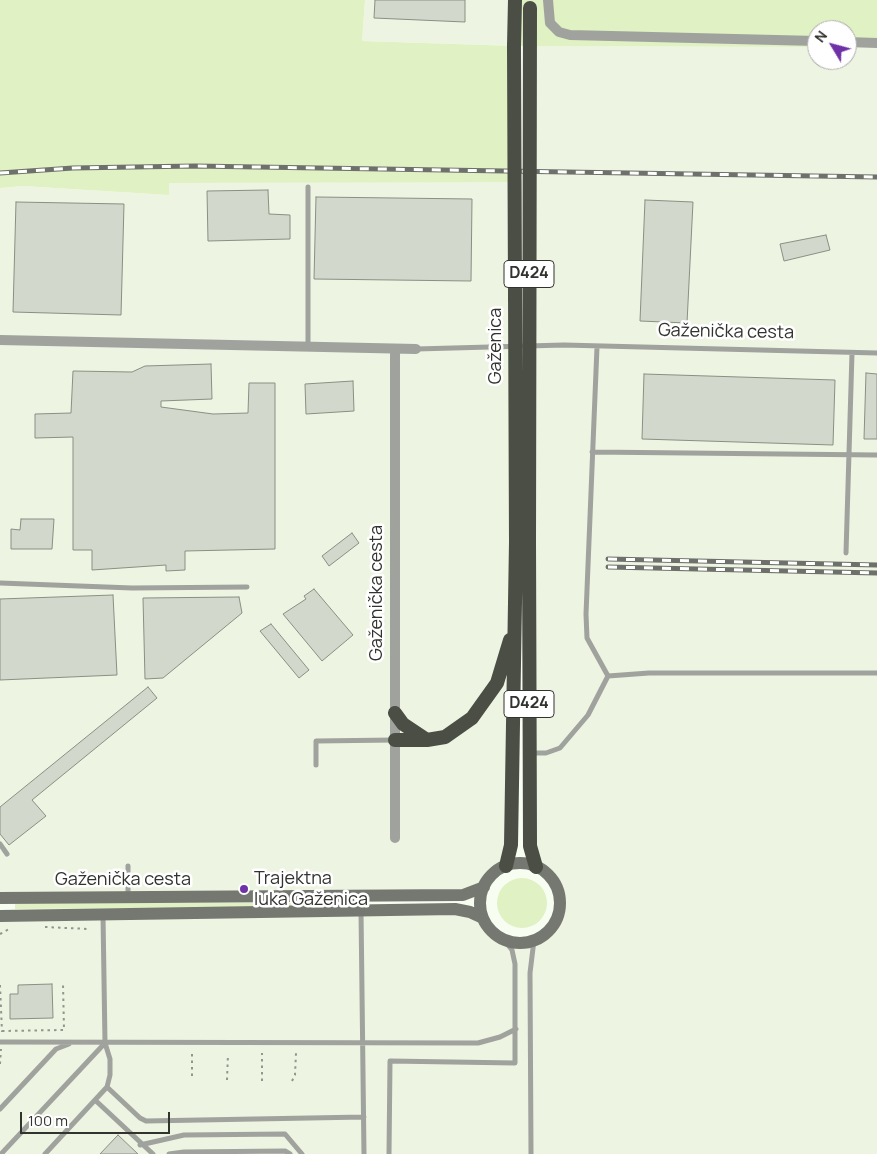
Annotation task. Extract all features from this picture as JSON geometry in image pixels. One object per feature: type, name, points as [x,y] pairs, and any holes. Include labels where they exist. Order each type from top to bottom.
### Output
[{"type":"highway","name":"Gaženica","points":[[514,0],[522,541]]},
{"type":"highway","name":"Gaženica","points":[[522,541],[530,0]]},
{"type":"highway","name":"D424","points":[[506,866],[511,846],[514,626],[522,541]]},
{"type":"highway","name":"D424","points":[[522,541],[530,846],[536,867]]},
{"type":"highway","points":[[395,740],[427,740],[445,737],[472,718],[496,682],[514,626]]},
{"type":"highway","points":[[395,713],[403,724],[427,740]]},
{"type":"main road","points":[[526,864],[536,867],[554,882],[560,904],[553,926],[534,940],[519,943],[504,940],[491,931],[483,918],[481,897],[484,887],[489,878],[506,866],[526,864]]},
{"type":"main road","name":"Gaženička cesta","points":[[0,898],[463,895],[484,887]]},
{"type":"main road","name":"Gaženička cesta","points":[[0,916],[454,909],[470,912],[483,918]]},
{"type":"street","points":[[548,0],[550,22],[559,32],[570,35],[807,41]]},
{"type":"street","points":[[857,42],[877,43]]},
{"type":"street","name":"Gaženička cesta","points":[[0,340],[416,349]]},
{"type":"street","name":"Gaženička cesta","points":[[395,349],[395,838]]},
{"type":"lane","points":[[308,187],[308,347]]},
{"type":"lane","name":"Gaženička cesta","points":[[416,349],[564,345],[877,353]]},
{"type":"lane","points":[[596,347],[586,614],[587,638],[608,676]]},
{"type":"lane","points":[[846,553],[852,353]]},
{"type":"lane","points":[[592,452],[877,455]]},
{"type":"lane","points":[[0,583],[132,588],[248,587]]},
{"type":"lane","points":[[608,676],[649,673],[877,672]]},
{"type":"lane","points":[[529,753],[546,753],[560,748],[588,715],[608,676]]},
{"type":"lane","points":[[316,765],[316,741],[395,740]]},
{"type":"lane","points":[[0,844],[7,854]]},
{"type":"lane","points":[[128,866],[128,897]]},
{"type":"lane","points":[[362,911],[364,1154]]},
{"type":"lane","points":[[45,1154],[107,1087],[110,1059],[105,1043],[103,914]]},
{"type":"lane","points":[[389,1154],[390,1061],[515,1063],[515,964],[512,950],[504,940]]},
{"type":"lane","points":[[530,1154],[530,973],[534,940]]},
{"type":"lane","points":[[1,1042],[478,1043],[500,1037],[516,1029]]},
{"type":"lane","points":[[0,1109],[56,1050],[72,1043]]},
{"type":"lane","points":[[1,1154],[105,1043]]},
{"type":"lane","points":[[107,1087],[140,1118],[146,1120],[364,1118]]},
{"type":"lane","points":[[95,1100],[140,1145],[153,1154]]},
{"type":"lane","points":[[140,1145],[184,1134],[285,1134],[302,1154]]},
{"type":"lane","points":[[170,1154],[184,1152],[285,1151],[290,1154]]},
{"type":"path","points":[[0,934],[13,926]]},
{"type":"path","points":[[42,927],[89,929]]},
{"type":"path","points":[[2,1031],[64,1030],[63,984]]},
{"type":"path","points":[[0,985],[2,1031],[0,1064]]},
{"type":"path","points":[[262,1053],[262,1080]]},
{"type":"path","points":[[292,1081],[295,1075],[296,1053]]},
{"type":"path","points":[[192,1054],[192,1080]]},
{"type":"path","points":[[227,1080],[228,1054]]},
{"type":"shaded area","points":[[365,0],[515,0],[514,46],[362,41]]},
{"type":"shaded area","points":[[530,46],[807,47],[807,70],[857,70],[857,47],[877,47],[877,1154],[0,1154],[0,916],[455,909],[483,918],[497,936],[519,943],[541,937],[557,919],[560,904],[557,889],[549,876],[536,867]]},
{"type":"shaded area","points":[[522,181],[521,346],[506,866],[484,887],[463,895],[0,898],[0,188],[23,186],[169,195],[169,183]]},
{"type":"green space","points":[[0,0],[365,0],[362,41],[514,46],[515,0],[877,0],[877,47],[857,47],[857,20],[807,20],[807,47],[515,46],[510,182],[169,183],[169,195],[23,186],[0,188]]},
{"type":"green space","points":[[522,878],[540,885],[547,903],[540,921],[522,928],[504,921],[497,903],[504,885]]},
{"type":"green space","points":[[15,903],[329,903],[329,907],[15,909]]},
{"type":"building","points":[[375,0],[465,0],[465,22],[374,18]]},
{"type":"building","points":[[268,190],[269,214],[290,215],[290,239],[208,241],[207,191]]},
{"type":"building","points":[[316,197],[472,199],[471,281],[314,279]]},
{"type":"building","points":[[645,200],[693,202],[687,323],[640,321]]},
{"type":"building","points":[[16,202],[124,204],[121,315],[13,312]]},
{"type":"building","points":[[826,235],[830,250],[784,261],[780,244]]},
{"type":"building","points":[[211,364],[212,399],[161,401],[161,407],[213,414],[248,413],[249,383],[275,383],[275,549],[185,551],[185,570],[166,571],[166,565],[92,570],[92,550],[73,550],[73,437],[35,438],[35,414],[71,413],[73,371],[132,372],[145,366]]},
{"type":"building","points":[[866,373],[877,374],[877,439],[864,439]]},
{"type":"building","points":[[644,374],[835,380],[833,445],[642,439]]},
{"type":"building","points":[[353,381],[354,411],[306,414],[305,384]]},
{"type":"building","points":[[21,519],[54,519],[52,549],[11,549],[11,529],[20,530]]},
{"type":"building","points":[[352,533],[359,543],[329,566],[322,556]]},
{"type":"building","points":[[314,589],[353,635],[322,661],[283,614],[306,599],[304,596]]},
{"type":"building","points":[[113,595],[117,675],[0,680],[0,599]]},
{"type":"building","points":[[239,597],[242,613],[163,678],[145,679],[143,598]]},
{"type":"building","points":[[271,624],[309,670],[299,678],[260,631]]},
{"type":"building","points":[[148,687],[157,698],[32,800],[46,816],[9,845],[0,834],[0,807]]},
{"type":"building","points":[[52,984],[53,1018],[10,1019],[10,994],[18,994],[18,985]]},
{"type":"building","points":[[118,1135],[138,1154],[100,1154]]},
{"type":"railway","points":[[0,173],[73,168],[195,166],[877,177]]},
{"type":"railway","points":[[608,559],[877,565]]},
{"type":"railway","points":[[608,567],[877,573]]},
{"type":"place","name":"Trajektna luka Gaženica","points":[[244,889]]}]
